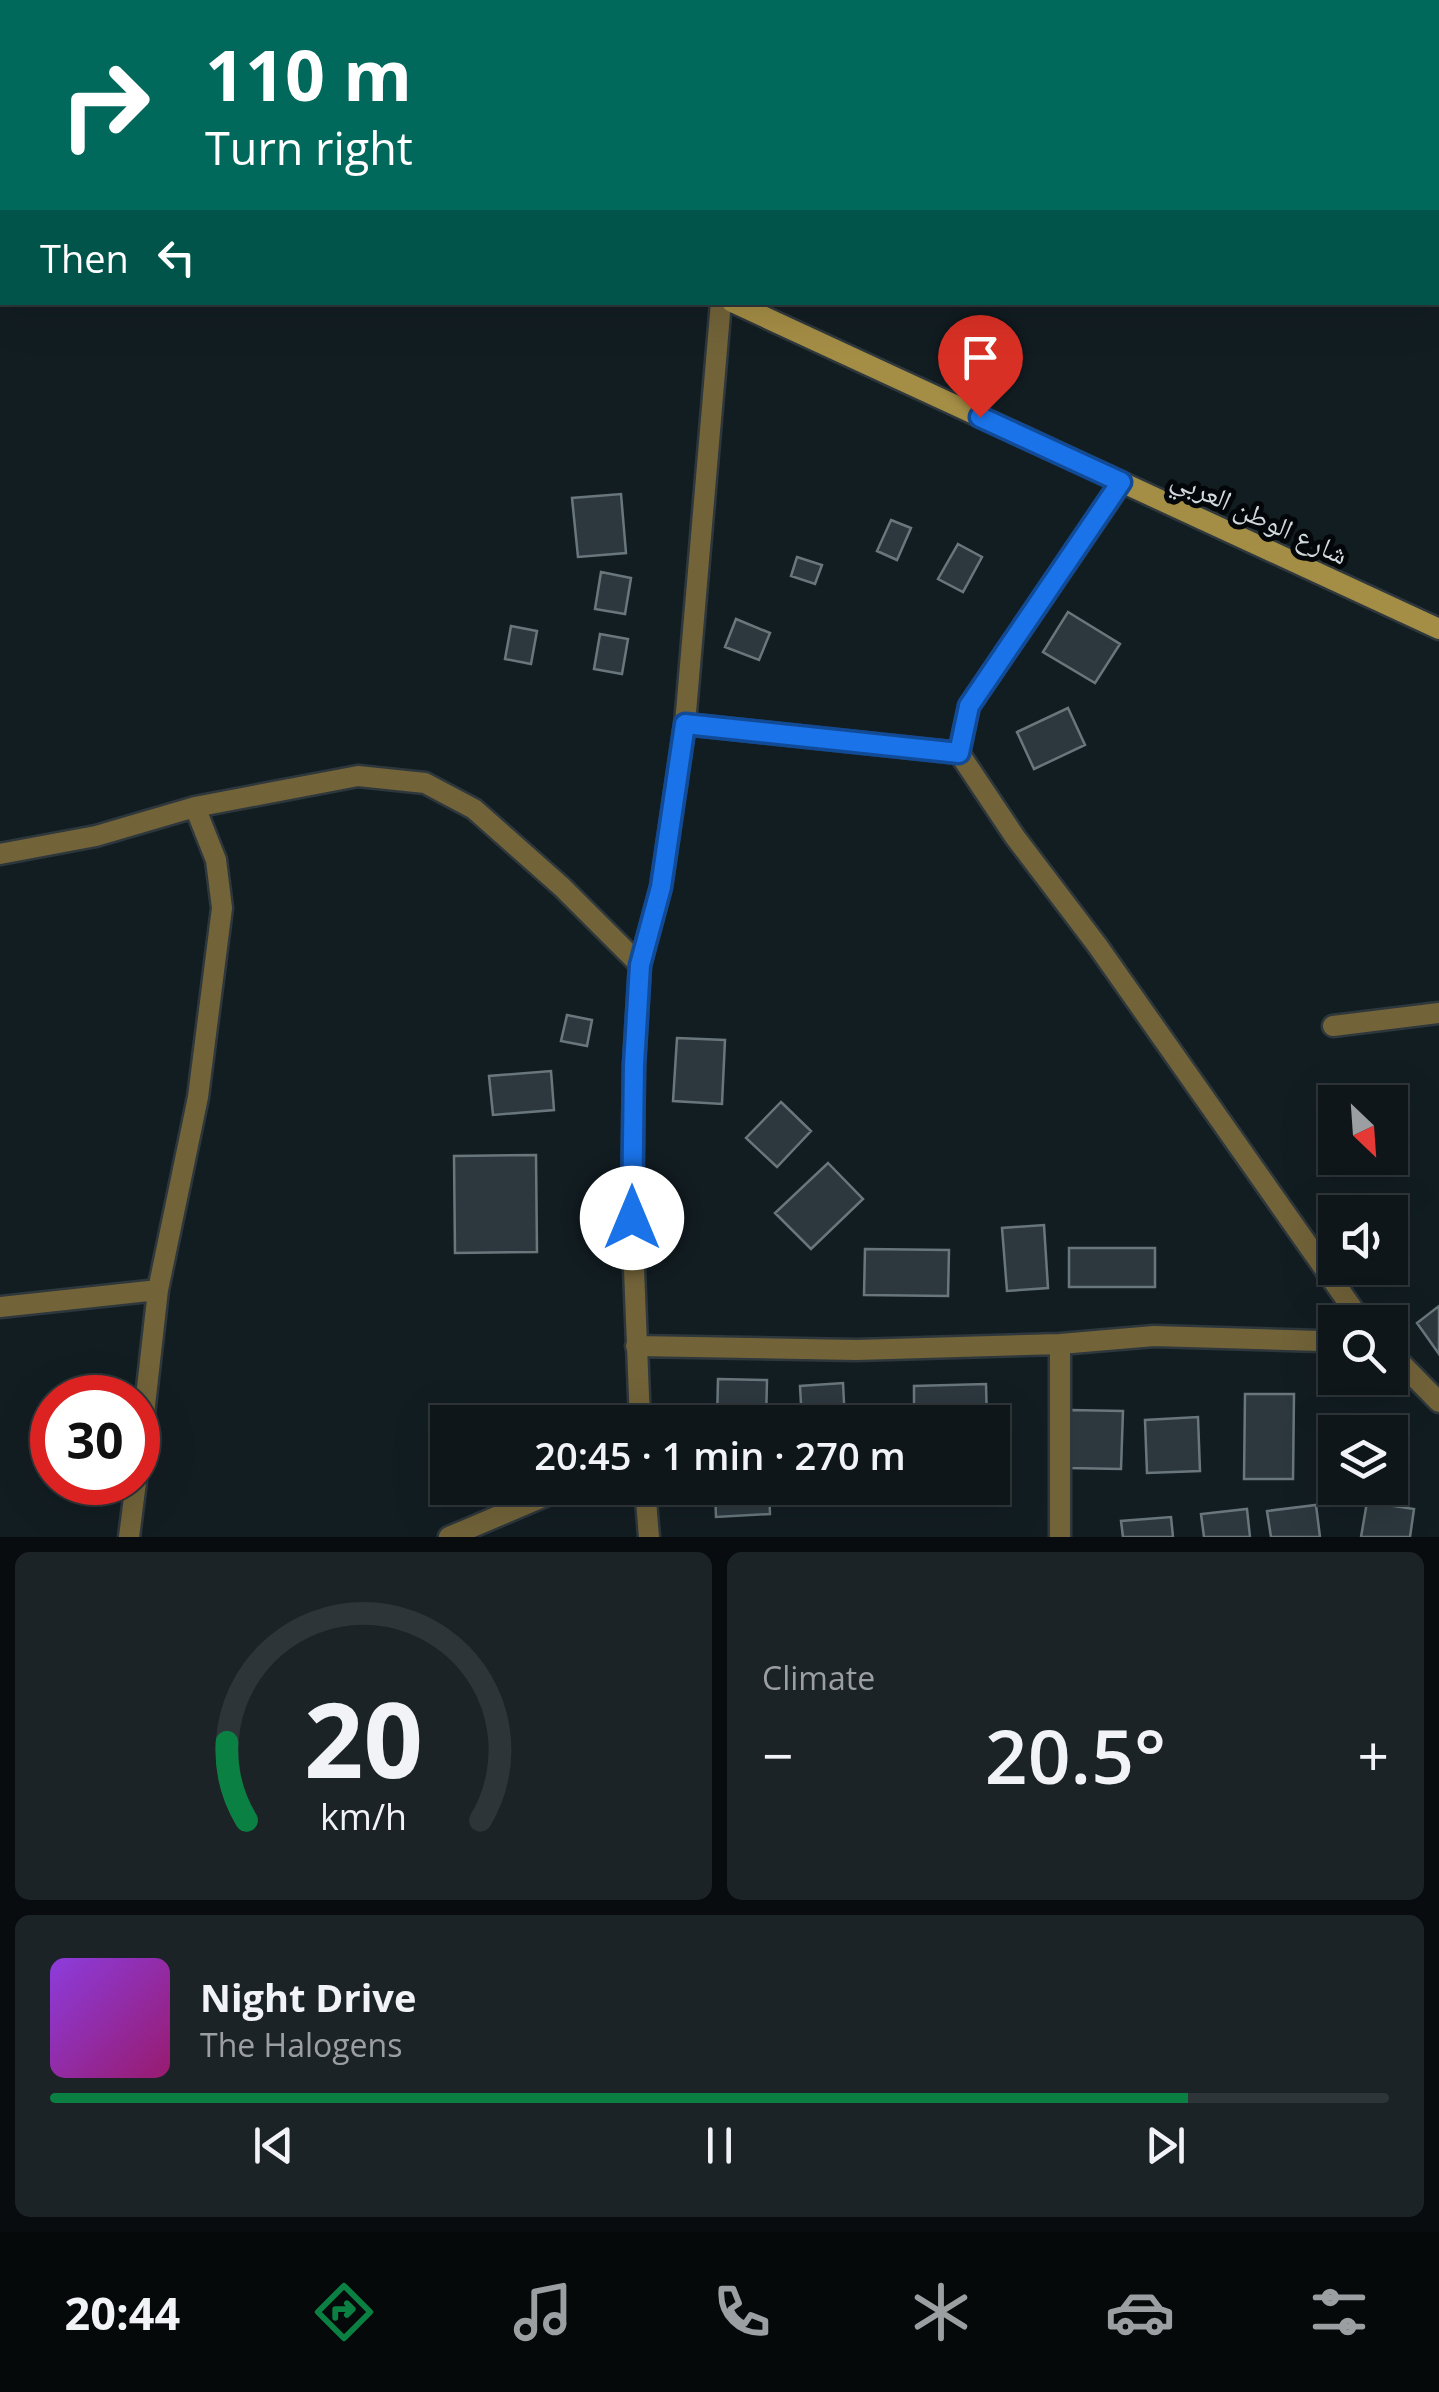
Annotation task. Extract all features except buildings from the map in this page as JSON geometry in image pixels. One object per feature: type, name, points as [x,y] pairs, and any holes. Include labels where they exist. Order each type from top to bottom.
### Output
[{"type":"main road","name":"شارع الوطن العربي","points":[[738,305],[1439,628]]},
{"type":"street","points":[[639,1405],[634,1065],[640,965],[661,887],[685,724],[720,305]]},
{"type":"street","points":[[1121,482],[969,706],[959,753],[1350,1305]]},
{"type":"street","points":[[685,724],[959,753]]},
{"type":"street","points":[[0,854],[96,836],[195,806],[358,776],[425,783],[474,810],[562,887],[640,965]]},
{"type":"street","points":[[148,1375],[158,1290],[198,1096],[222,908],[216,860],[195,806]]},
{"type":"street","points":[[1333,1026],[1439,1013]]},
{"type":"street","points":[[0,1307],[158,1290]]},
{"type":"street","points":[[636,1346],[856,1350],[1060,1344],[1154,1336],[1318,1341]]},
{"type":"street","points":[[1060,1344],[1060,1537]]},
{"type":"street","points":[[1408,1370],[1439,1402]]},
{"type":"street","points":[[129,1537],[133,1505]]},
{"type":"street","points":[[449,1537],[524,1505]]},
{"type":"street","points":[[646,1505],[648,1537]]},
{"type":"route","points":[[632,1218],[640,965],[661,887],[685,724],[959,753],[969,706],[1121,482],[980,417]]}]
